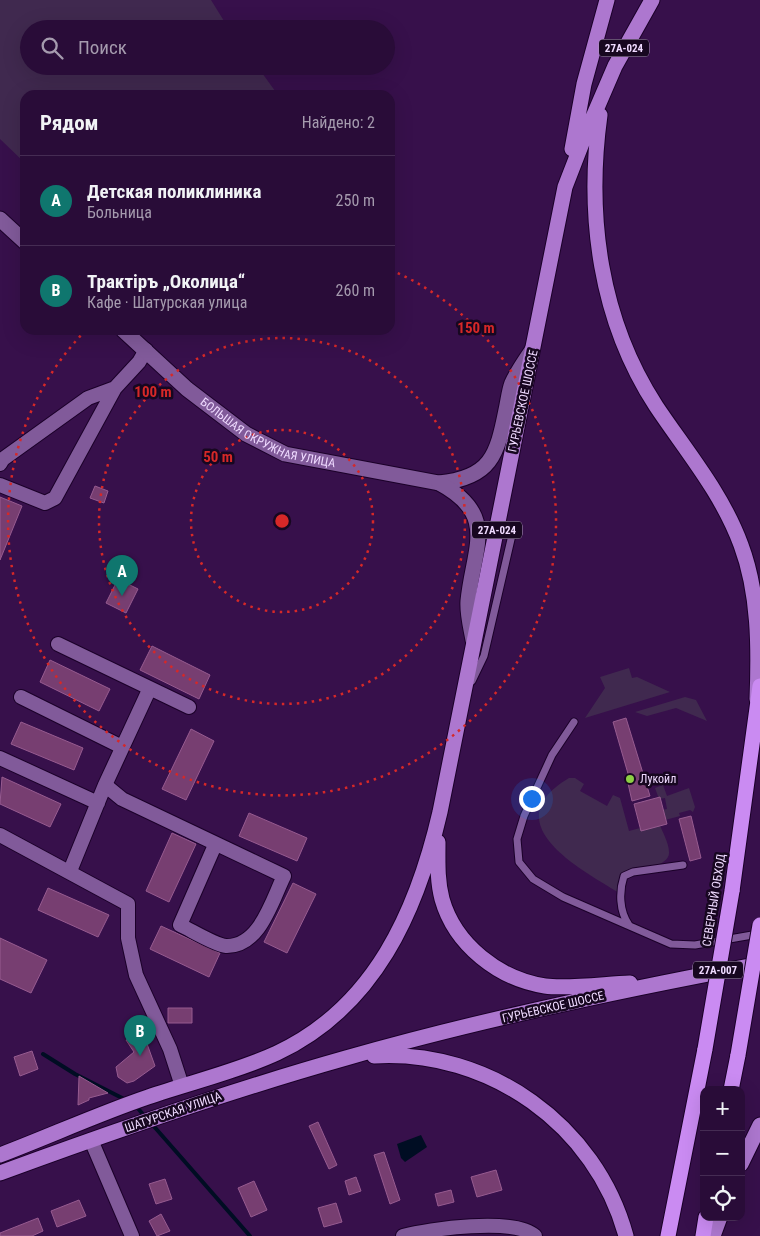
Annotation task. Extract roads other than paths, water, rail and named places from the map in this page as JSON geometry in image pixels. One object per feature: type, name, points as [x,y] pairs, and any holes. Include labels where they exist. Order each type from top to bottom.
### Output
[{"type":"highway","name":"СЕВЕРНЫЙ ОБХОД","points":[[668,1236],[705,1050],[732,891],[760,686]]},
{"type":"highway","name":"27А-007","points":[[732,1086],[760,925]]},
{"type":"highway","points":[[702,1236],[705,1221]]},
{"type":"main road","points":[[565,187],[584,84],[607,0]]},
{"type":"main road","name":"ГУРЬЕВСКОЕ ШОССЕ","points":[[439,818],[535,345],[565,187],[584,138],[634,29],[652,0]]},
{"type":"main road","points":[[602,98],[597,133],[596,202],[599,262],[606,294],[616,325],[640,380],[720,501],[742,546],[749,574],[757,634],[756,720]]},
{"type":"main road","points":[[0,219],[20,237]]},
{"type":"main road","name":"БОЛЬШАЯ ОКРУЖНАЯ УЛИЦА","points":[[129,335],[188,389],[246,434],[285,454],[439,483]]},
{"type":"main road","points":[[439,483],[456,481],[467,477],[493,458],[500,442],[512,384],[535,345]]},
{"type":"main road","points":[[439,483],[462,496],[469,503],[477,523],[477,543],[468,603],[473,643]]},
{"type":"main road","points":[[439,818],[438,874],[447,913],[462,939],[500,971],[526,982],[547,986],[664,982]]},
{"type":"main road","name":"ШАТУРСКАЯ УЛИЦА","points":[[0,1155],[147,1097],[252,1064],[278,1052],[322,1025],[349,1001],[374,972],[402,926],[428,858],[439,818]]},
{"type":"main road","name":"ГУРЬЕВСКОЕ ШОССЕ","points":[[348,1058],[459,1029],[664,982],[760,964]]},
{"type":"main road","points":[[348,1058],[381,1056],[426,1059],[480,1073],[520,1092],[555,1118],[591,1160],[610,1192],[626,1236]]},
{"type":"main road","name":"ШАТУРСКАЯ УЛИЦА","points":[[0,1173],[154,1119],[348,1058]]},
{"type":"main road","points":[[745,1156],[760,1125]]},
{"type":"main road","points":[[713,1236],[719,1221]]},
{"type":"street","points":[[0,485],[45,503],[55,498],[115,388],[139,362],[146,350]]},
{"type":"street","points":[[0,464],[3,459],[88,398],[115,388]]},
{"type":"street","points":[[58,644],[149,690],[189,707]]},
{"type":"street","points":[[70,871],[105,785],[149,690]]},
{"type":"street","points":[[21,697],[122,747]]},
{"type":"street","points":[[0,758],[98,803]]},
{"type":"street","points":[[105,785],[122,799],[215,845],[284,876],[258,928],[244,943],[225,946],[180,925],[215,845]]},
{"type":"street","name":"ШАТУРСКАЯ УЛИЦА","points":[[0,834],[128,904],[128,938],[136,975],[170,1049],[182,1086]]},
{"type":"street","points":[[91,1140],[132,1236]]},
{"type":"street","points":[[403,1236],[448,1227],[517,1228],[529,1231],[535,1236]]},
{"type":"lane","points":[[462,700],[484,656],[512,534]]},
{"type":"lane","points":[[574,722],[552,755],[524,816],[517,839],[519,862],[533,879],[563,897],[671,944],[694,945],[760,934]]},
{"type":"lane","points":[[630,926],[625,920],[621,901],[620,888],[624,876],[633,872],[683,865]]},
{"type":"water","points":[[421,1135],[427,1147],[405,1162],[401,1158],[397,1144]]},
{"type":"waterway","points":[[43,1054],[75,1074],[126,1100]]},
{"type":"waterway","points":[[136,1106],[146,1118]]},
{"type":"waterway","points":[[151,1123],[250,1236]]},
{"type":"place","name":"Детская поликлиника","points":[[122,596]]},
{"type":"place","name":"Лукойл","points":[[630,779]]},
{"type":"place","name":"Трактiръ „Околица“","points":[[140,1056]]}]
